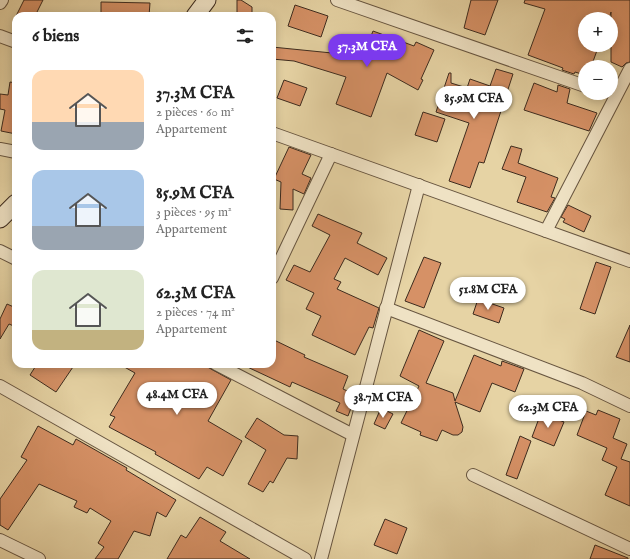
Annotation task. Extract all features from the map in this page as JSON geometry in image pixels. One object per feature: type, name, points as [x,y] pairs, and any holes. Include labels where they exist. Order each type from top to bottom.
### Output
[{"type":"street","points":[[198,12],[207,0]]},
{"type":"street","points":[[337,0],[578,84]]},
{"type":"street","points":[[0,36],[12,40]]},
{"type":"street","points":[[618,85],[630,69]]},
{"type":"street","points":[[546,231],[608,100]]},
{"type":"street","points":[[276,134],[630,261]]},
{"type":"street","points":[[0,148],[12,151]]},
{"type":"street","points":[[276,261],[331,154]]},
{"type":"street","points":[[321,559],[418,185]]},
{"type":"street","points":[[0,219],[12,207]]},
{"type":"street","points":[[0,251],[12,257]]},
{"type":"street","points":[[386,308],[582,383],[630,406]]},
{"type":"street","points":[[232,368],[353,435]]},
{"type":"street","points":[[0,386],[305,559]]},
{"type":"street","points":[[473,475],[630,549]]},
{"type":"street","points":[[0,540],[39,559]]},
{"type":"building","points":[[24,0],[43,0],[37,12],[18,12]]},
{"type":"building","points":[[237,0],[241,0],[252,7],[252,12],[237,12]]},
{"type":"building","points":[[471,0],[498,0],[485,35],[464,28]]},
{"type":"building","points":[[525,0],[630,0],[630,62],[626,63],[622,67],[618,65],[618,60],[611,60],[611,52],[618,52],[618,12],[578,12],[578,52],[596,52],[594,60],[578,60],[578,73],[575,72],[574,74],[562,70],[563,68],[528,55],[545,9],[524,3]]},
{"type":"building","points":[[101,2],[150,3],[149,12],[101,12]]},
{"type":"building","points":[[295,5],[328,16],[321,37],[288,26]]},
{"type":"building","points":[[373,31],[414,46],[416,42],[434,50],[421,79],[423,80],[418,90],[387,73],[371,117],[336,104],[346,77],[294,61],[276,59],[276,47],[362,56],[363,51],[348,46],[352,35],[369,41]]},
{"type":"building","points":[[496,69],[513,74],[484,163],[479,162],[470,188],[449,181],[469,123],[436,112],[449,73],[451,73],[451,83],[467,88],[470,79],[490,86]]},
{"type":"building","points":[[284,80],[307,88],[300,106],[277,98]]},
{"type":"building","points":[[10,82],[12,82],[12,133],[1,131],[5,110],[0,109],[0,94],[8,95]]},
{"type":"building","points":[[534,83],[557,92],[558,85],[570,89],[567,103],[597,113],[589,131],[524,110]]},
{"type":"building","points":[[423,112],[445,119],[437,142],[415,135]]},
{"type":"building","points":[[511,146],[522,149],[518,163],[558,178],[551,197],[555,198],[547,212],[517,202],[526,177],[502,169]]},
{"type":"building","points":[[289,147],[311,155],[302,174],[311,178],[304,194],[293,189],[293,210],[280,209],[281,182],[276,180],[276,175]]},
{"type":"building","points":[[568,205],[591,216],[584,232],[563,222],[565,219],[561,217]]},
{"type":"building","points":[[318,214],[362,233],[357,243],[387,258],[378,275],[345,258],[334,279],[341,282],[337,289],[379,308],[373,328],[369,327],[355,355],[312,335],[321,316],[306,309],[314,293],[286,280],[294,265],[310,272],[330,235],[312,226]]},
{"type":"building","points":[[424,257],[441,263],[424,308],[405,301]]},
{"type":"building","points":[[596,262],[611,267],[595,314],[580,309]]},
{"type":"building","points":[[478,299],[504,308],[499,323],[473,314]]},
{"type":"building","points":[[7,304],[12,306],[12,325],[9,324],[0,339],[0,319]]},
{"type":"building","points":[[630,325],[630,362],[616,357]]},
{"type":"building","points":[[419,330],[444,341],[426,383],[453,393],[455,401],[474,355],[501,366],[502,361],[524,369],[515,392],[492,383],[480,412],[455,402],[463,427],[462,432],[458,435],[453,435],[442,430],[437,441],[420,435],[421,432],[401,423],[419,386],[400,376]]},
{"type":"building","points":[[276,341],[305,355],[304,357],[348,376],[343,389],[356,395],[348,416],[336,411],[340,403],[292,382],[290,387],[250,368],[276,368]]},
{"type":"building","points":[[34,368],[72,368],[56,392],[30,375]]},
{"type":"building","points":[[126,368],[209,368],[231,380],[208,421],[242,441],[223,476],[207,467],[199,479],[155,454],[156,452],[109,427],[115,417],[110,415],[135,373]]},
{"type":"building","points":[[381,408],[393,414],[385,429],[374,424]]},
{"type":"building","points":[[598,410],[620,419],[613,438],[627,444],[621,459],[630,462],[630,506],[605,495],[617,467],[602,460],[607,448],[577,435],[586,411],[596,415]]},
{"type":"building","points":[[541,413],[564,422],[554,446],[532,437]]},
{"type":"building","points":[[257,418],[284,435],[298,436],[297,459],[287,458],[273,483],[270,481],[263,492],[248,484],[266,450],[245,437]]},
{"type":"building","points":[[38,426],[73,445],[76,439],[127,468],[126,470],[176,500],[166,517],[157,512],[150,536],[134,531],[118,559],[95,559],[104,547],[98,543],[111,521],[90,508],[87,513],[74,507],[77,501],[39,484],[8,530],[0,525],[0,499],[27,460],[21,457]]},
{"type":"building","points":[[520,436],[531,441],[517,479],[506,475]]},
{"type":"building","points":[[200,517],[226,532],[220,541],[250,559],[167,559],[181,535],[186,538]]},
{"type":"building","points":[[385,519],[407,528],[397,554],[374,545]]},
{"type":"building","points":[[595,545],[628,558],[628,559],[590,559]]}]
